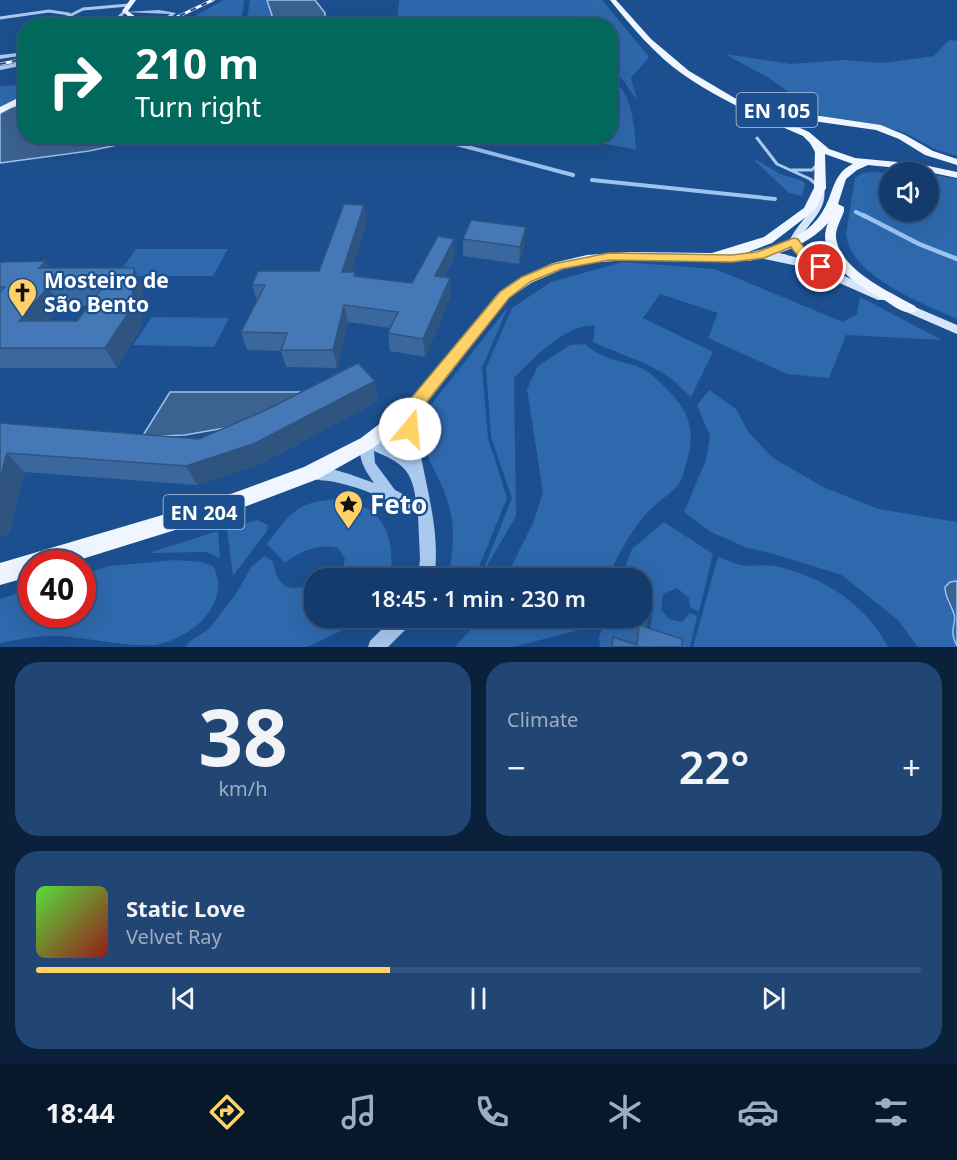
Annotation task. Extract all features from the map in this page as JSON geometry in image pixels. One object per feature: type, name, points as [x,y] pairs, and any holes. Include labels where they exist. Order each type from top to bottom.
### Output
[{"type":"main road","name":"EN 105","points":[[613,0],[648,41],[704,85],[838,156],[879,164]]},
{"type":"main road","points":[[130,6],[134,18]]},
{"type":"main road","name":"EN 105","points":[[662,53],[707,81],[765,106],[806,117],[851,122],[891,132],[929,153],[957,162]]},
{"type":"main road","points":[[0,111],[18,101]]},
{"type":"main road","name":"EN 105","points":[[813,141],[810,132],[815,127],[836,122],[851,122]]},
{"type":"main road","points":[[813,141],[820,152],[822,195],[815,213],[798,229],[794,242],[808,259],[834,276]]},
{"type":"main road","name":"EN 105","points":[[902,162],[912,160],[916,155],[916,149],[910,142]]},
{"type":"main road","name":"EN 204","points":[[78,550],[220,507],[311,473],[367,443],[413,408],[504,295],[526,280],[558,266],[587,259],[629,256],[732,258],[759,255],[794,242],[813,231],[825,218],[838,191],[840,177],[844,171],[865,163]]},
{"type":"main road","name":"EN 105","points":[[939,171],[957,175]]},
{"type":"main road","name":"EN 204","points":[[712,257],[768,240],[809,210],[820,188]]},
{"type":"main road","points":[[838,191],[838,213],[830,231],[835,254],[863,281],[910,309]]},
{"type":"main road","points":[[759,255],[797,261],[957,330]]},
{"type":"main road","name":"EN 204","points":[[0,574],[18,568]]},
{"type":"street","points":[[118,18],[138,0]]},
{"type":"street","points":[[0,18],[50,11],[69,14],[95,8],[130,6],[174,13],[168,18]]},
{"type":"street","points":[[134,18],[151,11]]},
{"type":"street","points":[[63,18],[69,14]]},
{"type":"street","points":[[0,57],[18,54]]},
{"type":"street","points":[[0,68],[18,65]]},
{"type":"street","points":[[413,408],[410,429],[429,542],[427,568]]},
{"type":"street","points":[[390,494],[368,464],[367,443],[392,451],[418,474]]},
{"type":"street","points":[[311,473],[340,477],[390,494],[424,512]]},
{"type":"street","points":[[376,647],[395,628]]},
{"type":"lane","points":[[757,138],[777,164],[810,180],[820,188]]},
{"type":"lane","points":[[790,170],[812,170],[820,162]]},
{"type":"shaded area","points":[[224,0],[244,0],[243,11],[238,12],[243,12],[241,18],[191,18]]},
{"type":"shaded area","points":[[250,0],[267,0],[273,18],[247,18]]},
{"type":"shaded area","points":[[267,0],[315,0],[325,13],[325,18],[273,18]]},
{"type":"shaded area","points":[[602,0],[617,18],[398,18],[399,1]]},
{"type":"shaded area","points":[[618,19],[649,57],[631,78],[637,100],[622,79],[618,78]]},
{"type":"shaded area","points":[[949,40],[957,41],[957,156],[937,150],[909,135],[882,125],[822,116],[769,78],[725,54],[791,64],[843,60],[883,63],[934,56]]},
{"type":"shaded area","points":[[18,85],[18,106],[0,110],[0,86]]},
{"type":"shaded area","points":[[618,85],[624,92],[631,110],[636,149],[604,144],[618,144]]},
{"type":"shaded area","points":[[18,106],[18,144],[122,144],[89,151],[0,163],[0,110]]},
{"type":"shaded area","points":[[757,160],[780,174],[803,181],[805,184],[802,196],[789,193],[755,161]]},
{"type":"shaded area","points":[[879,172],[879,222],[939,222],[939,176],[957,179],[957,319],[890,287],[874,276],[851,249],[846,234],[855,178],[863,173]]},
{"type":"shaded area","points":[[136,249],[228,249],[213,276],[117,276]]},
{"type":"shaded area","points":[[623,262],[715,269],[843,322],[857,314],[860,297],[942,340],[846,335],[829,378],[787,374],[708,338],[718,313],[660,294],[643,318],[713,352],[691,397],[661,372],[593,342],[595,326],[573,330],[551,343],[514,378],[516,516],[484,568],[512,498],[491,437],[486,368],[512,308],[551,282]]},
{"type":"shaded area","points":[[508,307],[482,368],[488,438],[507,498],[478,568],[450,568],[453,544],[452,519],[446,497],[423,441],[424,414]]},
{"type":"shaded area","points":[[152,317],[229,318],[214,347],[133,345]]},
{"type":"shaded area","points":[[585,344],[602,355],[636,366],[651,374],[672,394],[685,413],[691,436],[690,449],[681,481],[651,509],[635,528],[612,568],[510,568],[533,523],[543,493],[527,389],[538,366],[570,345]]},
{"type":"shaded area","points":[[709,390],[736,409],[749,433],[773,458],[825,488],[879,509],[957,522],[957,581],[949,583],[947,602],[954,614],[952,634],[957,647],[918,647],[898,620],[842,575],[745,547],[711,532],[684,512],[706,460],[710,436],[697,405]]},
{"type":"shaded area","points":[[170,392],[321,392],[225,428],[185,435],[142,437]]},
{"type":"shaded area","points":[[341,499],[368,509],[376,515],[389,541],[391,568],[342,568],[345,559],[338,548],[331,547],[310,549],[285,563],[267,544],[283,523],[297,510],[305,505]]},
{"type":"shaded area","points":[[257,520],[268,525],[267,531],[233,576],[227,530]]},
{"type":"shaded area","points":[[664,522],[713,554],[699,612],[690,607],[689,598],[677,588],[663,594],[661,609],[669,619],[682,622],[690,613],[697,616],[690,647],[647,645],[650,628],[652,628],[654,606],[652,605],[652,568],[625,568],[632,549]]},
{"type":"shaded area","points":[[218,531],[220,558],[206,552],[149,553]]},
{"type":"shaded area","points":[[265,556],[273,562],[282,583],[292,588],[304,587],[304,628],[346,628],[307,647],[186,647],[190,641],[209,629],[235,595],[252,566]]},
{"type":"shaded area","points":[[718,557],[740,565],[776,566],[826,585],[855,605],[868,618],[888,647],[693,647]]},
{"type":"shaded area","points":[[175,560],[201,562],[213,566],[218,580],[213,606],[195,627],[169,641],[156,645],[132,645],[52,636],[0,643],[0,599],[18,593],[18,628],[96,628],[96,570],[110,566]]},
{"type":"shaded area","points":[[957,581],[957,646],[953,635],[955,618],[945,587],[950,582]]},
{"type":"shaded area","points":[[472,628],[580,628],[513,647],[455,647]]},
{"type":"shaded area","points":[[602,628],[645,628],[642,643],[633,640],[632,647],[600,647],[599,637]]},
{"type":"building","points":[[344,204],[364,205],[342,272],[355,272],[354,276],[412,283],[438,236],[454,239],[435,276],[450,278],[423,339],[388,333],[398,312],[344,305],[333,350],[281,350],[287,333],[241,332],[265,285],[252,285],[258,271],[319,271]]},
{"type":"building","points":[[471,220],[526,227],[520,247],[463,239]]},
{"type":"building","points":[[46,261],[39,268],[134,268],[132,307],[105,348],[0,348],[0,292],[5,287],[0,287],[0,262]],"holes":[[[48,287],[103,287],[77,321],[19,321]]]},
{"type":"building","points":[[358,363],[375,381],[253,444],[186,466],[7,453],[0,479],[0,423],[199,439],[266,410]]},
{"type":"building","points":[[639,628],[648,628],[682,639],[682,647],[612,647],[613,637],[637,645]]},
{"type":"waterway","points":[[456,144],[573,175]]},
{"type":"waterway","points":[[592,180],[775,199]]},
{"type":"waterway","points":[[856,212],[866,217]]},
{"type":"waterway","points":[[863,215],[919,244],[957,259]]},
{"type":"railway","points":[[175,18],[213,0]]},
{"type":"railway","points":[[0,64],[18,61]]},
{"type":"place","name":"Mosteiro de São Bento","points":[[23,318]]},
{"type":"place","name":"Feto","points":[[349,530]]},
{"type":"route","points":[[410,429],[413,408],[504,295],[526,280],[558,266],[609,256],[732,258],[759,255],[794,242],[808,259],[821,267]]}]
